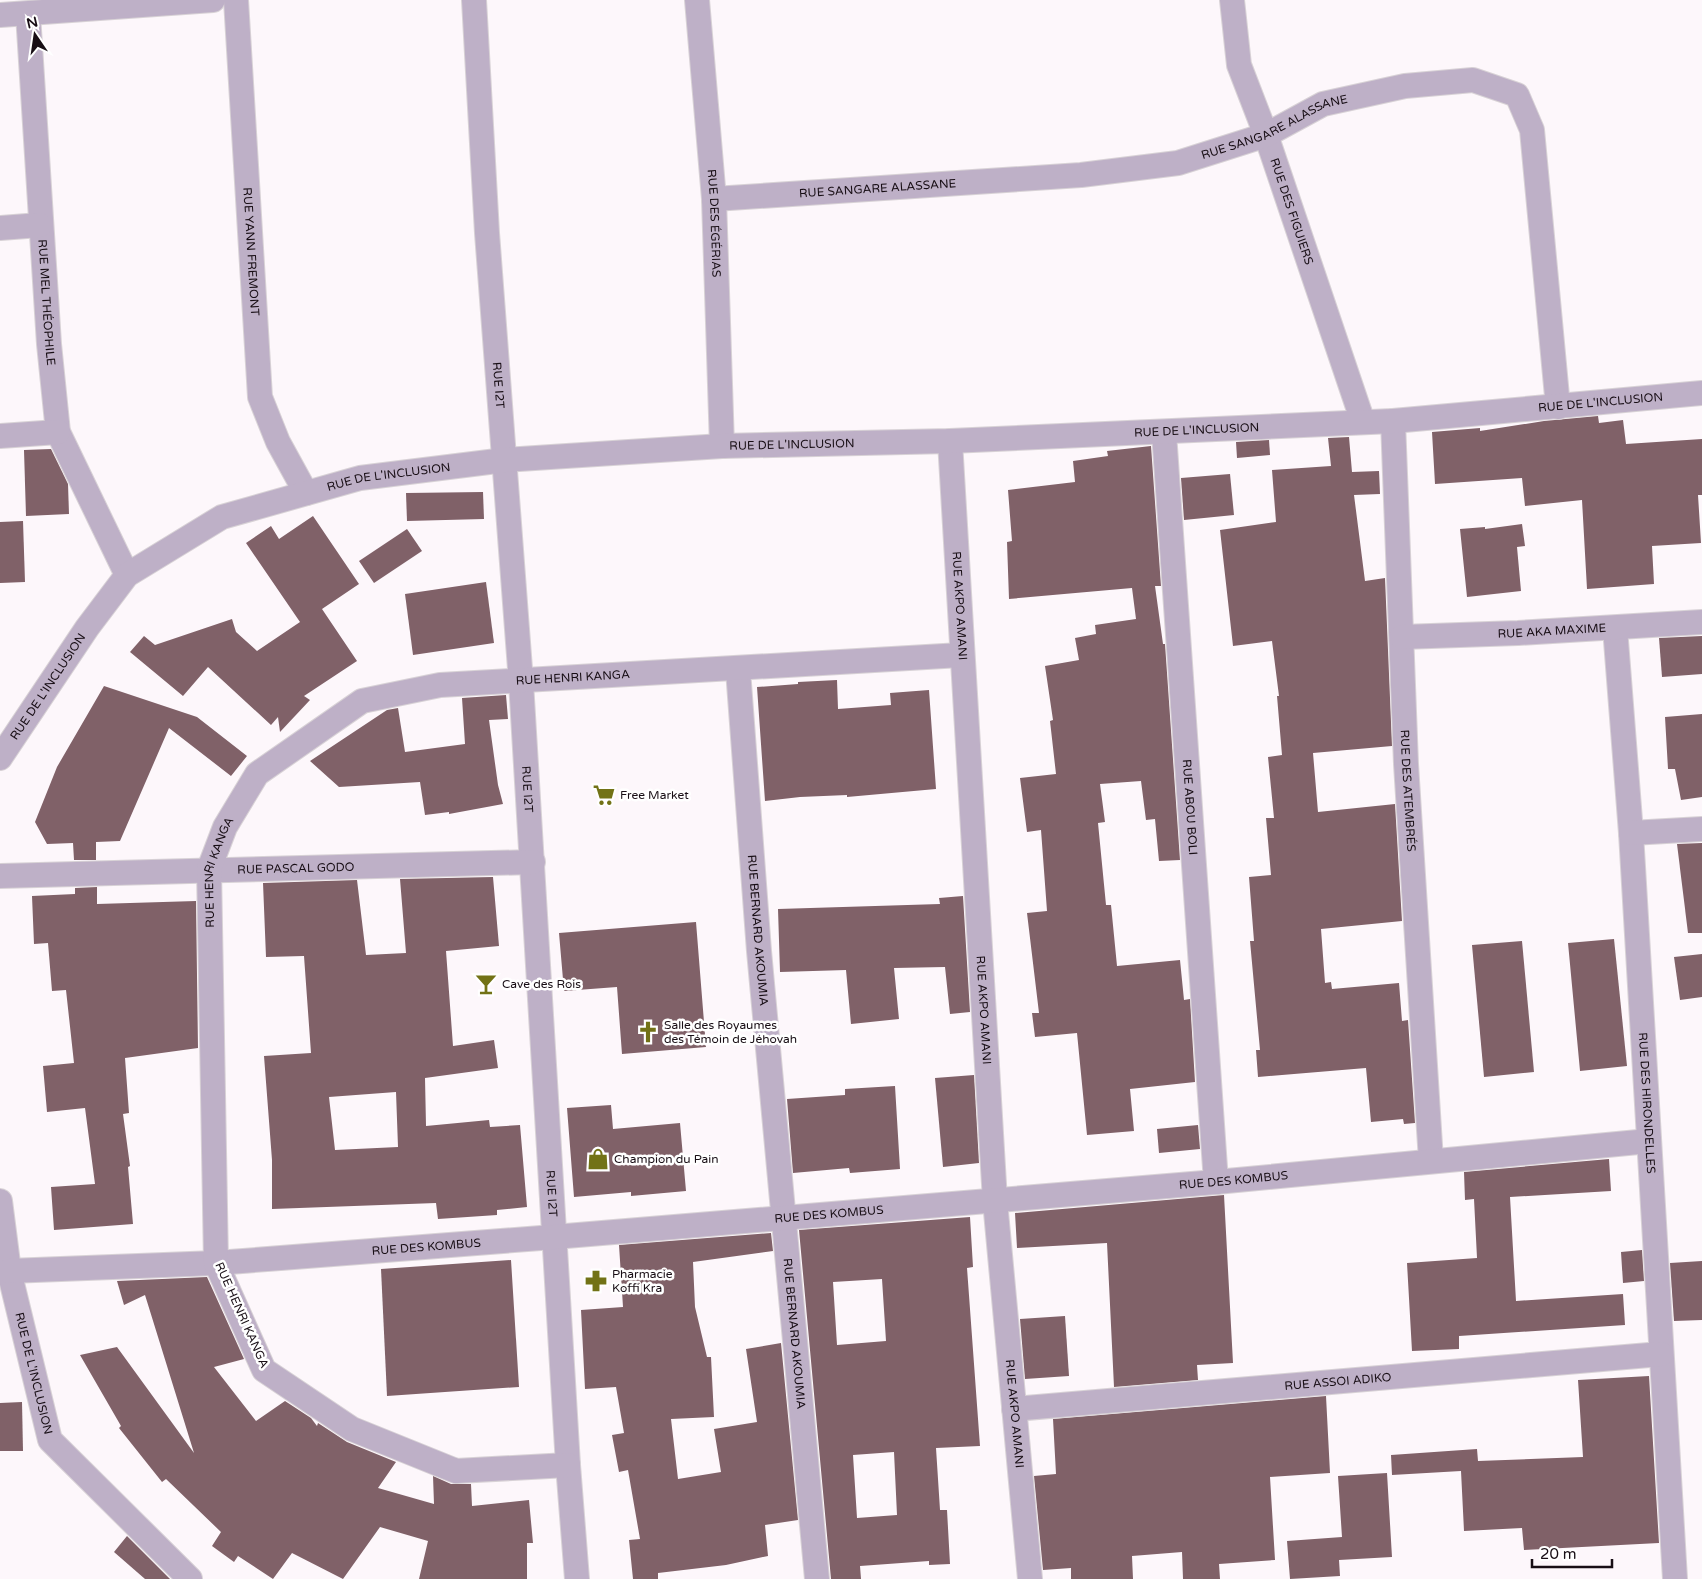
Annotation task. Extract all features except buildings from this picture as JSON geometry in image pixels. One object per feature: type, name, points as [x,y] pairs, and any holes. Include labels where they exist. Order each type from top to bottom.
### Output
[{"type":"street","points":[[0,15],[213,0]]},
{"type":"street","name":"RUE YANN FREMONT","points":[[236,0],[260,397],[278,442],[306,493]]},
{"type":"street","name":"RUE I2T","points":[[474,0],[487,233],[533,862],[554,1237],[577,1579]]},
{"type":"street","name":"RUE DES ÉGÉRIAS","points":[[698,0],[714,199],[722,446]]},
{"type":"street","name":"RUE DES FIGUIERS","points":[[1232,0],[1239,65],[1266,135],[1363,422]]},
{"type":"street","name":"RUE MEL THÉOPHILE","points":[[28,14],[40,225],[58,432],[127,575]]},
{"type":"street","name":"RUE SANGARE ALASSANE","points":[[714,199],[1081,175],[1178,163],[1266,135],[1322,104],[1405,86],[1473,80],[1517,96],[1532,130],[1558,407]]},
{"type":"street","points":[[0,228],[40,225]]},
{"type":"street","name":"RUE DE L'INCLUSION","points":[[0,758],[88,628],[127,575],[222,517],[360,478],[505,460],[722,446],[950,441],[1393,421],[1702,393]]},
{"type":"street","name":"RUE DES ATEMBRÉS","points":[[1393,421],[1407,774],[1431,1161]]},
{"type":"street","points":[[0,436],[58,432]]},
{"type":"street","name":"RUE ABOU BOLI","points":[[1164,432],[1216,1182]]},
{"type":"street","name":"RUE AKPO AMANI","points":[[950,441],[961,655],[995,1201],[1030,1579]]},
{"type":"street","name":"RUE AKA MAXIME","points":[[1402,637],[1615,628],[1702,622]]},
{"type":"street","name":"RUE DES HIRONDELLES","points":[[1615,628],[1631,833],[1674,1579]]},
{"type":"street","name":"RUE HENRI KANGA","points":[[568,1465],[456,1471],[352,1428],[264,1370],[216,1263],[209,869],[225,827],[257,774],[362,701],[440,685],[738,670],[961,655]]},
{"type":"street","name":"RUE BERNARD AKOUMIA","points":[[738,670],[759,951],[817,1579]]},
{"type":"street","points":[[1631,833],[1702,829]]},
{"type":"street","name":"RUE PASCAL GODO","points":[[0,876],[209,869],[533,862]]},
{"type":"street","name":"RUE DES KOMBUS","points":[[9,1271],[216,1263],[554,1237],[1216,1182],[1649,1142]]},
{"type":"street","name":"RUE DE L'INCLUSION","points":[[0,1201],[9,1271],[50,1440],[190,1579]]},
{"type":"street","name":"RUE ASSOI ADIKO","points":[[1014,1409],[1660,1354]]},
{"type":"place","name":"Free Market","points":[[604,795]]},
{"type":"place","name":"Cave des Rois","points":[[486,984]]},
{"type":"place","name":"Salle des Royaumes des Témoin de Jéhovah","points":[[648,1032]]},
{"type":"place","name":"Champion du Pain","points":[[598,1159]]},
{"type":"place","name":"Pharmacie Koffi Kra","points":[[596,1281]]}]
